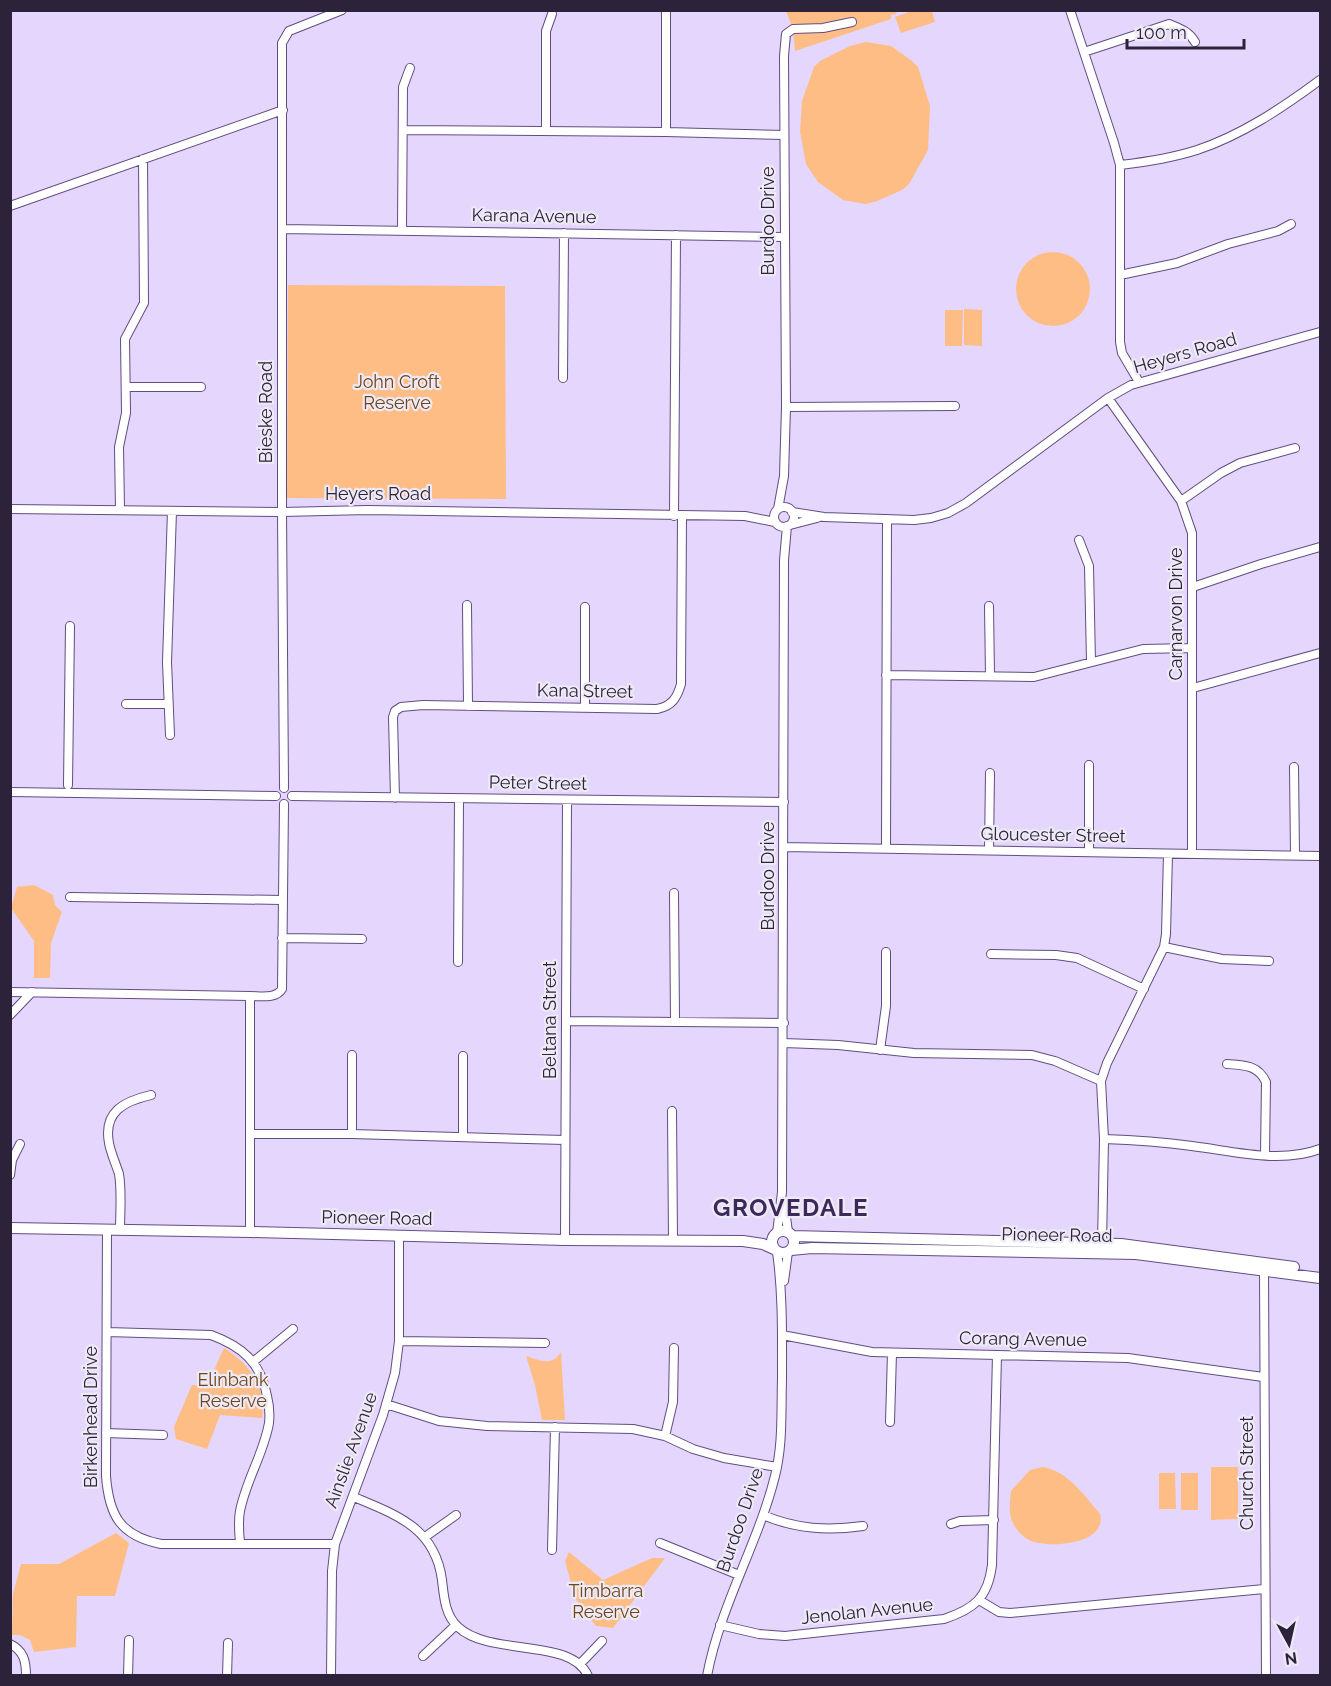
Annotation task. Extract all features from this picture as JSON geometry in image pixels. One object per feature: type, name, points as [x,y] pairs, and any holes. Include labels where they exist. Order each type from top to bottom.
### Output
[{"type":"main road","name":"Pioneer Road","points":[[10,1228],[673,1241],[743,1241],[763,1239],[776,1234]]},
{"type":"main road","points":[[783,1230],[790,1234],[793,1246],[782,1251],[772,1240],[776,1234],[783,1230]]},
{"type":"main road","name":"Pioneer Road","points":[[790,1234],[1102,1248],[1146,1255],[1320,1271]]},
{"type":"main road","name":"Pioneer Road","points":[[743,1241],[763,1244],[782,1251],[812,1248],[1102,1248]]},
{"type":"main road","name":"Pioneer Road","points":[[1264,1267],[1320,1278]]},
{"type":"street","name":"Bieske Road","points":[[284,788],[282,65],[284,37],[297,26],[342,10]]},
{"type":"street","points":[[666,10],[666,132]]},
{"type":"street","points":[[1070,10],[1120,165],[1121,349],[1139,381]]},
{"type":"street","points":[[546,131],[546,31],[552,14]]},
{"type":"street","name":"Burdoo Drive","points":[[777,510],[784,476],[786,407],[784,56],[786,34],[793,29],[823,28],[852,22]]},
{"type":"street","points":[[1084,52],[1168,24],[1181,28],[1191,36],[1194,42]]},
{"type":"street","points":[[402,230],[403,87],[410,68]]},
{"type":"street","points":[[1120,165],[1162,159],[1196,150],[1232,136],[1274,113],[1320,80]]},
{"type":"street","points":[[10,206],[283,110]]},
{"type":"street","points":[[404,130],[784,135]]},
{"type":"street","points":[[120,510],[119,447],[126,413],[125,339],[144,303],[144,159]]},
{"type":"street","points":[[1120,275],[1162,268],[1228,244],[1278,231],[1291,224]]},
{"type":"street","name":"Karana Avenue","points":[[283,229],[785,237]]},
{"type":"street","points":[[564,233],[564,378]]},
{"type":"street","name":"Kana Street","points":[[395,798],[393,717],[395,711],[401,707],[468,705],[657,709],[665,708],[678,694],[681,684],[676,235]]},
{"type":"street","name":"Heyers Road","points":[[10,509],[282,512],[368,510],[678,516],[745,516],[777,510],[824,517],[889,519],[930,513],[946,508],[1010,469],[1108,398],[1139,381],[1320,332]]},
{"type":"street","points":[[126,387],[201,387]]},
{"type":"street","name":"Carnarvon Drive","points":[[1108,398],[1181,501],[1192,533],[1192,854]]},
{"type":"street","points":[[786,407],[955,406]]},
{"type":"street","points":[[1181,501],[1221,473],[1240,463],[1294,448]]},
{"type":"street","name":"Burdoo Drive","points":[[784,476],[790,511]]},
{"type":"street","points":[[777,510],[783,525],[793,519],[790,511]]},
{"type":"street","points":[[170,735],[167,662],[172,511]]},
{"type":"street","name":"Heyers Road","points":[[745,516],[783,525],[824,517]]},
{"type":"street","points":[[886,848],[889,519]]},
{"type":"street","name":"Burdoo Drive","points":[[776,1234],[782,1192],[784,1043],[783,525]]},
{"type":"street","points":[[1079,540],[1089,566],[1091,662]]},
{"type":"street","points":[[1193,587],[1320,547]]},
{"type":"street","points":[[467,605],[468,705]]},
{"type":"street","points":[[989,606],[990,676]]},
{"type":"street","points":[[585,608],[585,708]]},
{"type":"street","points":[[68,785],[70,626]]},
{"type":"street","points":[[886,675],[1034,677],[1149,648],[1192,648]]},
{"type":"street","points":[[1193,688],[1320,653]]},
{"type":"street","points":[[126,704],[168,704]]},
{"type":"street","points":[[1089,765],[1089,852]]},
{"type":"street","points":[[1294,767],[1294,855]]},
{"type":"street","points":[[989,850],[990,773]]},
{"type":"street","points":[[284,788],[290,790],[292,796],[289,802],[284,804],[277,801],[276,796],[278,791],[284,788]]},
{"type":"street","points":[[10,792],[276,796]]},
{"type":"street","name":"Peter Street","points":[[292,796],[784,802]]},
{"type":"street","points":[[458,962],[459,799]]},
{"type":"street","name":"Beltana Street","points":[[565,1240],[567,800]]},
{"type":"street","points":[[10,992],[250,996],[280,993],[282,989],[284,804]]},
{"type":"street","name":"Gloucester Street","points":[[784,847],[1320,856]]},
{"type":"street","points":[[1102,1248],[1104,1139],[1101,1080],[1107,1063],[1164,947],[1168,854]]},
{"type":"street","points":[[674,893],[675,1020]]},
{"type":"street","points":[[70,897],[282,900]]},
{"type":"street","points":[[282,938],[362,939]]},
{"type":"street","points":[[1164,947],[1222,959],[1269,961]]},
{"type":"street","points":[[880,1050],[886,1006],[886,952]]},
{"type":"street","points":[[990,954],[1056,955],[1077,958],[1144,989]]},
{"type":"street","points":[[10,1015],[32,992]]},
{"type":"street","points":[[250,996],[250,1232]]},
{"type":"street","points":[[566,1021],[675,1020],[784,1023]]},
{"type":"street","points":[[784,1043],[838,1044],[914,1053],[1032,1055],[1055,1061],[1101,1080]]},
{"type":"street","points":[[352,1055],[352,1134]]},
{"type":"street","points":[[463,1056],[463,1137]]},
{"type":"street","points":[[1227,1064],[1256,1068],[1266,1082],[1265,1155]]},
{"type":"street","points":[[120,1230],[119,1176],[109,1143],[110,1120],[122,1104],[151,1095]]},
{"type":"street","points":[[672,1111],[673,1241]]},
{"type":"street","points":[[251,1134],[352,1134],[565,1140]]},
{"type":"street","points":[[1104,1139],[1154,1141],[1287,1157],[1320,1149]]},
{"type":"street","points":[[10,1175],[12,1160],[20,1144]]},
{"type":"street","name":"Burdoo Drive","points":[[782,1192],[790,1234]]},
{"type":"street","name":"Birkenhead Drive","points":[[107,1229],[106,1433],[108,1498],[114,1514],[125,1529],[142,1540],[160,1544],[335,1544]]},
{"type":"street","name":"Ainslie Avenue","points":[[331,1676],[332,1571],[335,1544],[354,1497],[395,1373],[399,1341],[399,1235]]},
{"type":"street","name":"Burdoo Drive","points":[[707,1676],[720,1625],[763,1515],[777,1467],[780,1440],[782,1251]]},
{"type":"street","name":"Church Street","points":[[1264,1267],[1266,1676]]},
{"type":"street","points":[[253,1362],[293,1329]]},
{"type":"street","points":[[107,1332],[211,1335],[226,1341],[253,1362],[258,1369],[266,1393],[269,1422],[239,1514],[240,1543]]},
{"type":"street","name":"Corang Avenue","points":[[782,1335],[872,1352],[1128,1358],[1263,1377]]},
{"type":"street","points":[[399,1341],[545,1343]]},
{"type":"street","points":[[665,1436],[673,1402],[674,1348]]},
{"type":"street","points":[[890,1422],[892,1353]]},
{"type":"street","points":[[997,1354],[991,1575],[985,1592],[979,1600],[999,1612],[1010,1613],[1264,1589]]},
{"type":"street","points":[[386,1404],[439,1421],[487,1426],[633,1429],[665,1436],[693,1449],[723,1458],[777,1467]]},
{"type":"street","points":[[552,1550],[555,1427]]},
{"type":"street","points":[[106,1433],[163,1435]]},
{"type":"street","points":[[354,1497],[397,1515],[425,1537],[434,1551],[440,1568],[447,1609],[456,1625],[472,1636],[495,1644],[558,1653],[580,1664],[588,1676]]},
{"type":"street","points":[[425,1537],[456,1515]]},
{"type":"street","points":[[763,1515],[794,1526],[814,1529],[863,1526]]},
{"type":"street","points":[[951,1524],[967,1520],[994,1520]]},
{"type":"street","points":[[660,1543],[739,1575]]},
{"type":"street","name":"Jenolan Avenue","points":[[720,1625],[759,1634],[785,1635],[926,1622],[958,1614],[979,1600]]},
{"type":"street","points":[[423,1656],[456,1625]]},
{"type":"street","points":[[128,1676],[129,1640]]},
{"type":"street","points":[[580,1664],[602,1641]]},
{"type":"street","points":[[227,1676],[228,1643]]},
{"type":"street","points":[[10,1644],[16,1647],[25,1658],[26,1676]]},
{"type":"green space","points":[[914,10],[932,11],[935,22],[901,33],[895,17]]},
{"type":"green space","points":[[786,11],[897,11],[896,14],[891,15],[891,19],[795,51],[793,29]]},
{"type":"green space","points":[[866,42],[891,46],[918,67],[930,106],[928,150],[909,184],[902,190],[866,204],[843,200],[818,182],[806,164],[800,132],[802,101],[814,67],[820,61],[850,46]]},
{"type":"green space","points":[[1053,252],[1074,258],[1084,268],[1090,289],[1084,310],[1074,320],[1053,326],[1032,320],[1022,310],[1016,289],[1022,268],[1032,258]]},
{"type":"green space","name":"John Croft Reserve","points":[[288,285],[505,286],[506,499],[287,498]]},
{"type":"green space","points":[[964,309],[982,310],[982,346],[964,345]]},
{"type":"green space","points":[[945,310],[963,310],[962,346],[945,346]]},
{"type":"green space","points":[[34,885],[53,895],[55,905],[62,912],[51,943],[50,978],[34,978],[34,941],[11,908],[17,887]]},
{"type":"green space","name":"Elinbank Reserve","points":[[224,1348],[241,1361],[254,1377],[262,1397],[262,1418],[220,1415],[207,1449],[176,1439],[174,1427],[192,1385],[207,1386]]},
{"type":"green space","points":[[561,1352],[565,1420],[542,1420],[526,1356],[549,1361],[554,1360]]},
{"type":"green space","points":[[1042,1467],[1067,1478],[1100,1514],[1100,1524],[1095,1532],[1074,1542],[1048,1544],[1029,1540],[1018,1531],[1010,1516],[1011,1491],[1030,1470]]},
{"type":"green space","points":[[1211,1467],[1238,1467],[1238,1519],[1211,1520]]},
{"type":"green space","points":[[1159,1473],[1175,1473],[1176,1509],[1159,1509]]},
{"type":"green space","points":[[1181,1473],[1198,1473],[1198,1510],[1181,1510]]},
{"type":"green space","points":[[116,1533],[129,1543],[115,1596],[77,1596],[76,1647],[34,1652],[30,1640],[20,1635],[12,1635],[13,1594],[21,1564],[59,1564]]},
{"type":"green space","name":"Timbarra Reserve","points":[[569,1552],[603,1580],[652,1558],[665,1558],[613,1628],[596,1626],[575,1598],[565,1561]]},
{"type":"district","name":"GROVEDALE","points":[[791,1208]]}]
